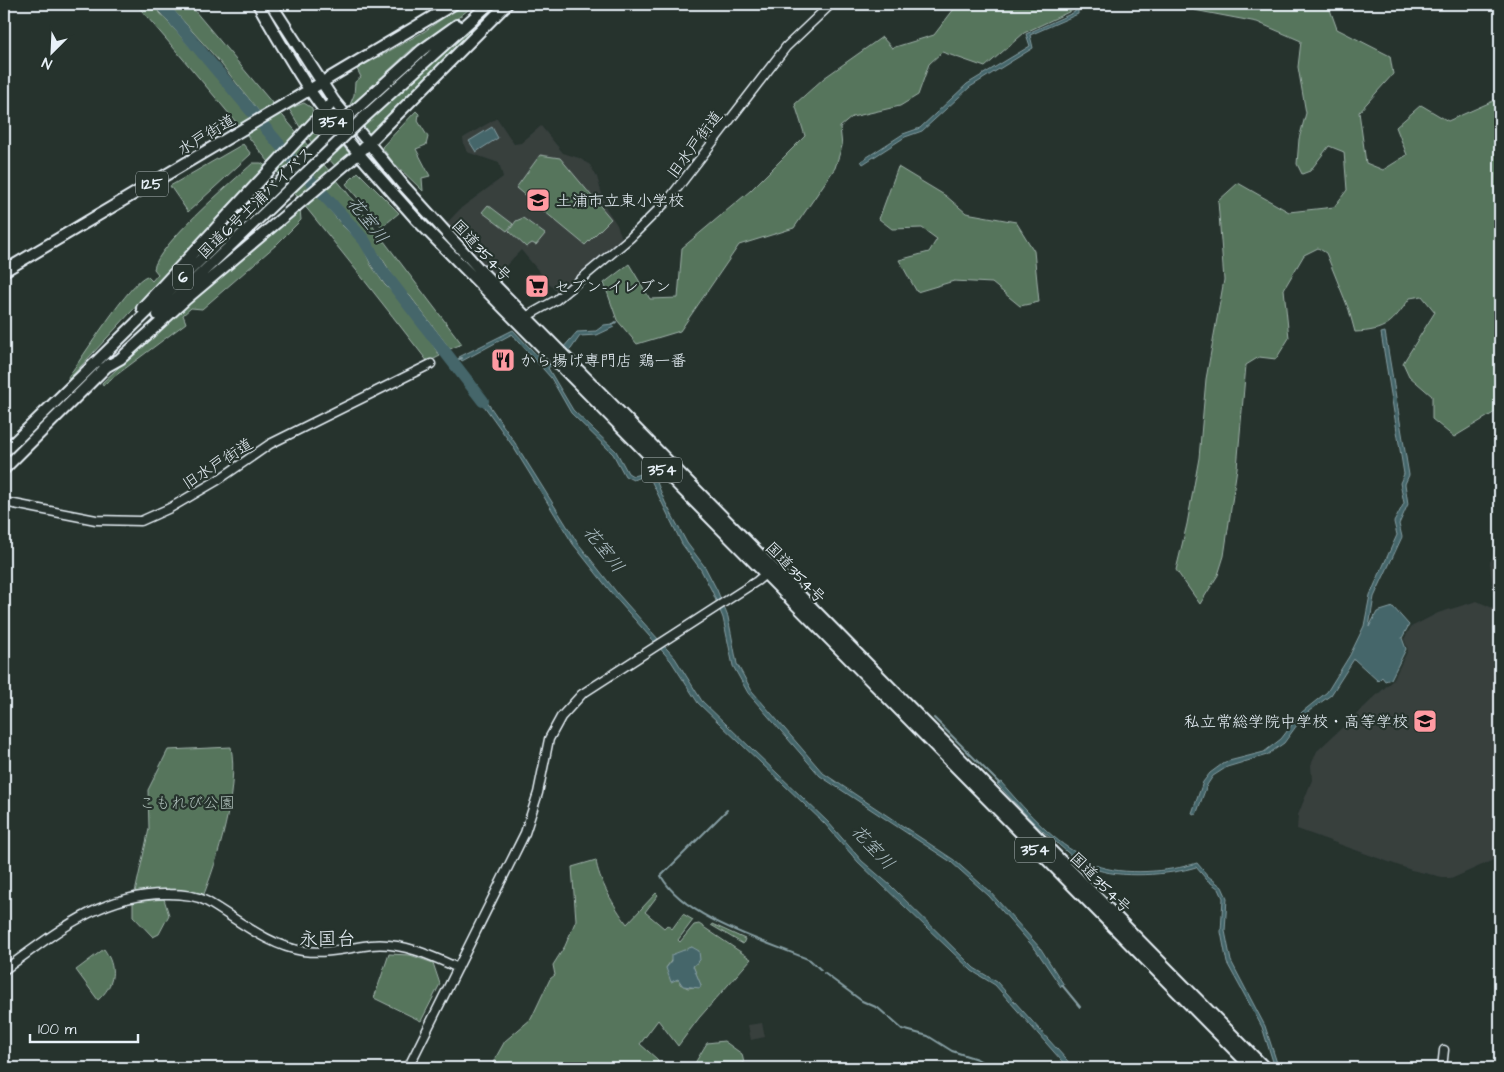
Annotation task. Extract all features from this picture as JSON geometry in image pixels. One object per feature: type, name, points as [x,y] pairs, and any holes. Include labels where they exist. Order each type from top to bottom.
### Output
[{"type":"highway","name":"国道354号","points":[[258,4],[309,89],[358,154],[416,219],[520,320],[1252,1068]]},
{"type":"highway","name":"国道354号","points":[[271,4],[334,101],[424,210],[520,320]]},
{"type":"highway","name":"水戸街道","points":[[4,271],[320,82],[411,32],[454,4]]},
{"type":"highway","name":"国道6号土浦バイパス","points":[[4,452],[352,112],[422,50],[488,4]]},
{"type":"highway","name":"国道6号土浦バイパス","points":[[4,469],[104,368],[360,121],[488,4]]},
{"type":"highway","points":[[104,368],[120,359],[185,300],[358,154],[450,59],[507,4]]},
{"type":"highway","points":[[79,377],[334,101]]},
{"type":"highway","name":"国道354号","points":[[768,572],[1265,1068]]},
{"type":"street","name":"旧水戸街道","points":[[520,320],[556,300],[630,238],[669,199],[786,47],[831,4]]},
{"type":"street","name":"旧水戸街道","points":[[4,502],[96,520],[141,521],[170,508],[218,480],[270,444],[431,364]]},
{"type":"street","points":[[408,1068],[525,833],[538,793],[549,739],[569,707],[582,694],[768,572]]},
{"type":"street","points":[[4,970],[87,913],[122,899],[160,893],[182,894],[202,899],[275,943],[302,951],[327,952],[371,945],[391,945],[429,955],[458,968]]},
{"type":"street","points":[[1442,1068],[1444,1050]]},
{"type":"shaded area","name":"土浦市立東小学校","points":[[497,118],[514,144],[521,143],[541,126],[563,153],[579,158],[590,165],[597,177],[606,208],[617,225],[622,238],[557,293],[521,250],[495,277],[445,225],[461,208],[503,177],[499,163],[467,152],[463,138]]},
{"type":"shaded area","points":[[1500,544],[1500,605],[1493,597],[1490,562]]},
{"type":"shaded area","name":"私立常総学院中学校・高等学校","points":[[1477,601],[1497,610],[1500,608],[1500,857],[1451,879],[1411,870],[1297,829],[1298,815],[1312,780],[1311,765],[1317,751],[1393,680],[1408,650],[1404,639],[1411,627],[1438,613]]},
{"type":"shaded area","points":[[762,1023],[765,1037],[751,1040],[748,1025]]},
{"type":"green space","points":[[136,4],[152,4],[194,51],[214,70],[216,76],[229,86],[296,170],[314,185],[316,193],[342,225],[362,245],[371,265],[385,285],[410,310],[440,356],[428,362],[285,181]]},
{"type":"green space","points":[[168,4],[189,4],[346,191],[462,344],[450,349],[410,296],[401,289],[383,260],[362,232],[338,203],[331,202],[324,194],[286,145],[280,142],[281,139],[218,60]]},
{"type":"green space","points":[[463,4],[476,4],[418,48],[414,47],[349,107],[354,95],[355,82],[361,77],[357,69],[425,31]]},
{"type":"green space","points":[[961,4],[1073,4],[1073,10],[1024,33],[985,67],[942,52],[929,64],[918,95],[900,106],[852,117],[840,127],[842,146],[835,168],[794,228],[739,245],[680,331],[637,344],[617,320],[604,283],[629,264],[650,299],[678,298],[682,248],[750,191],[805,136],[795,104],[824,78],[882,37],[892,48],[934,35],[954,9]]},
{"type":"green space","points":[[1190,4],[1328,4],[1337,29],[1390,56],[1393,74],[1359,112],[1366,163],[1383,170],[1407,155],[1396,127],[1421,105],[1448,121],[1500,98],[1500,409],[1454,437],[1432,419],[1432,396],[1409,376],[1403,363],[1435,312],[1422,296],[1410,298],[1398,314],[1387,324],[1374,330],[1355,332],[1349,310],[1326,253],[1318,248],[1304,255],[1284,289],[1289,338],[1276,359],[1259,357],[1246,365],[1237,468],[1224,556],[1218,575],[1200,604],[1176,570],[1187,524],[1199,458],[1206,379],[1224,280],[1218,201],[1238,183],[1289,212],[1334,207],[1347,190],[1344,152],[1329,146],[1310,171],[1302,174],[1297,164],[1299,139],[1306,113],[1298,67],[1301,41],[1257,22],[1194,10]]},
{"type":"green space","points":[[480,19],[482,23],[445,58],[375,135],[367,132],[363,126],[366,122],[460,35]]},
{"type":"green space","points":[[304,103],[312,108],[312,114],[308,121],[300,127],[289,109]]},
{"type":"green space","points":[[416,111],[419,114],[418,121],[428,137],[426,145],[416,149],[430,176],[422,178],[423,191],[392,161],[382,147]]},
{"type":"green space","points":[[324,122],[329,127],[312,143],[308,137],[319,124]]},
{"type":"green space","points":[[243,144],[251,154],[188,212],[170,186]]},
{"type":"green space","points":[[343,146],[349,153],[336,167],[329,159]]},
{"type":"green space","points":[[540,155],[560,158],[611,219],[585,245],[516,188]]},
{"type":"green space","points":[[253,163],[261,163],[266,166],[69,379],[68,377],[118,305],[140,281],[147,276],[152,281],[158,274],[154,269],[158,259],[168,245],[197,214]]},
{"type":"green space","points":[[898,167],[946,196],[966,213],[1016,222],[1034,251],[1039,302],[1020,306],[992,283],[954,281],[917,292],[899,260],[929,252],[937,239],[922,228],[892,229],[879,219]]},
{"type":"green space","points":[[358,172],[399,213],[382,227],[346,184]]},
{"type":"green space","points":[[488,205],[513,224],[507,231],[482,212]]},
{"type":"green space","points":[[300,209],[301,220],[276,245],[202,309],[191,308],[183,315],[186,323],[103,385],[102,383],[187,303]]},
{"type":"green space","points":[[523,218],[545,234],[536,245],[532,243],[526,247],[509,231],[516,221]]},
{"type":"green space","name":"こもれび公園","points":[[231,747],[233,764],[230,803],[220,845],[202,899],[182,894],[134,897],[149,829],[148,790],[168,750]]},
{"type":"green space","points":[[596,860],[597,868],[608,893],[627,924],[656,893],[658,895],[645,912],[664,928],[667,925],[672,929],[683,914],[693,920],[678,940],[680,942],[694,925],[699,924],[751,959],[699,1018],[678,1046],[658,1020],[640,1044],[657,1059],[660,1068],[494,1068],[491,1066],[505,1041],[531,1019],[550,979],[555,975],[553,965],[565,946],[576,920],[572,867]],"holes":[[[692,947],[699,961],[693,966],[701,986],[688,988],[680,984],[680,980],[676,980],[666,968],[675,955]]]},
{"type":"green space","points":[[164,899],[169,915],[159,934],[153,937],[133,916],[133,902]]},
{"type":"green space","points":[[711,925],[745,939],[743,944]]},
{"type":"green space","points":[[104,949],[111,962],[112,976],[108,988],[98,1000],[76,970]]},
{"type":"green space","points":[[389,954],[410,955],[433,963],[440,984],[421,1021],[374,998]]},
{"type":"green space","points":[[724,1041],[742,1054],[745,1068],[692,1068],[707,1043]]},
{"type":"water","points":[[1075,4],[1078,4],[1078,14],[1030,35],[1033,48],[970,87],[922,131],[905,137],[863,164],[861,161],[903,134],[920,128],[967,84],[1030,46],[1026,34],[1075,12]]},
{"type":"water","points":[[492,127],[498,138],[476,152],[469,141]]},
{"type":"water","points":[[612,324],[614,327],[597,335],[580,336],[571,349],[548,368],[573,410],[616,451],[628,473],[633,476],[651,471],[654,475],[665,502],[687,543],[705,567],[717,590],[728,617],[737,664],[752,691],[823,773],[954,860],[990,892],[1041,949],[1064,985],[1061,987],[1036,950],[989,896],[951,862],[820,776],[748,693],[733,666],[723,618],[712,591],[701,570],[682,544],[648,474],[633,480],[625,476],[613,454],[571,413],[551,378],[512,334],[462,361],[459,357],[513,330],[547,366],[577,332],[596,331],[604,325]]},
{"type":"water","points":[[1385,332],[1409,475],[1405,484],[1408,504],[1399,524],[1402,537],[1374,597],[1369,627],[1377,612],[1393,607],[1409,625],[1402,638],[1406,649],[1391,679],[1385,681],[1382,677],[1378,681],[1354,659],[1331,695],[1305,714],[1284,743],[1267,755],[1227,767],[1213,776],[1207,785],[1196,815],[1192,813],[1203,782],[1210,773],[1225,762],[1264,752],[1281,739],[1302,712],[1327,692],[1350,655],[1364,626],[1370,595],[1397,535],[1394,522],[1404,503],[1400,483],[1404,474],[1381,333]]},
{"type":"water","points":[[476,386],[515,443],[577,542],[618,594],[675,658],[702,701],[828,822],[862,861],[890,885],[974,968],[997,982],[1074,1068],[1068,1068],[995,985],[972,971],[858,862],[825,824],[698,703],[671,661],[614,596],[573,544],[512,445],[472,389]]},
{"type":"water","points":[[1001,782],[1048,832],[1093,864],[1119,871],[1132,872],[1173,869],[1197,863],[1208,876],[1222,887],[1227,898],[1225,931],[1231,961],[1265,1026],[1278,1066],[1281,1068],[1275,1068],[1262,1027],[1227,963],[1221,932],[1223,898],[1219,889],[1207,880],[1196,867],[1159,874],[1130,875],[1116,874],[1091,867],[1077,857],[1074,858],[1036,825],[997,784]]},
{"type":"water","points":[[692,947],[699,951],[700,960],[693,966],[701,985],[700,988],[683,986],[678,979],[671,982],[666,968],[671,962],[671,955]]},
{"type":"waterway","name":"花室川","points":[[161,4],[295,163],[364,240],[381,269],[483,401]]},
{"type":"waterway","points":[[612,325],[616,322]]},
{"type":"waterway","points":[[451,362],[462,358]]},
{"type":"waterway","points":[[934,718],[999,783]]},
{"type":"waterway","points":[[727,810],[661,876],[672,891],[688,905],[728,927],[810,960],[821,970]]},
{"type":"waterway","points":[[824,973],[862,1001],[878,1008],[902,1029],[928,1036],[952,1051],[977,1059],[993,1068]]},
{"type":"waterway","points":[[1062,985],[1080,1007]]},
{"type":"place","name":"土浦市立東小学校","points":[[538,200]]},
{"type":"place","name":"セブン-イレブン","points":[[537,286]]},
{"type":"place","name":"から揚げ専門店 鶏一番","points":[[503,360]]},
{"type":"place","name":"私立常総学院中学校・高等学校","points":[[1425,721]]},
{"type":"district","name":"永国台","points":[[327,938]]}]
